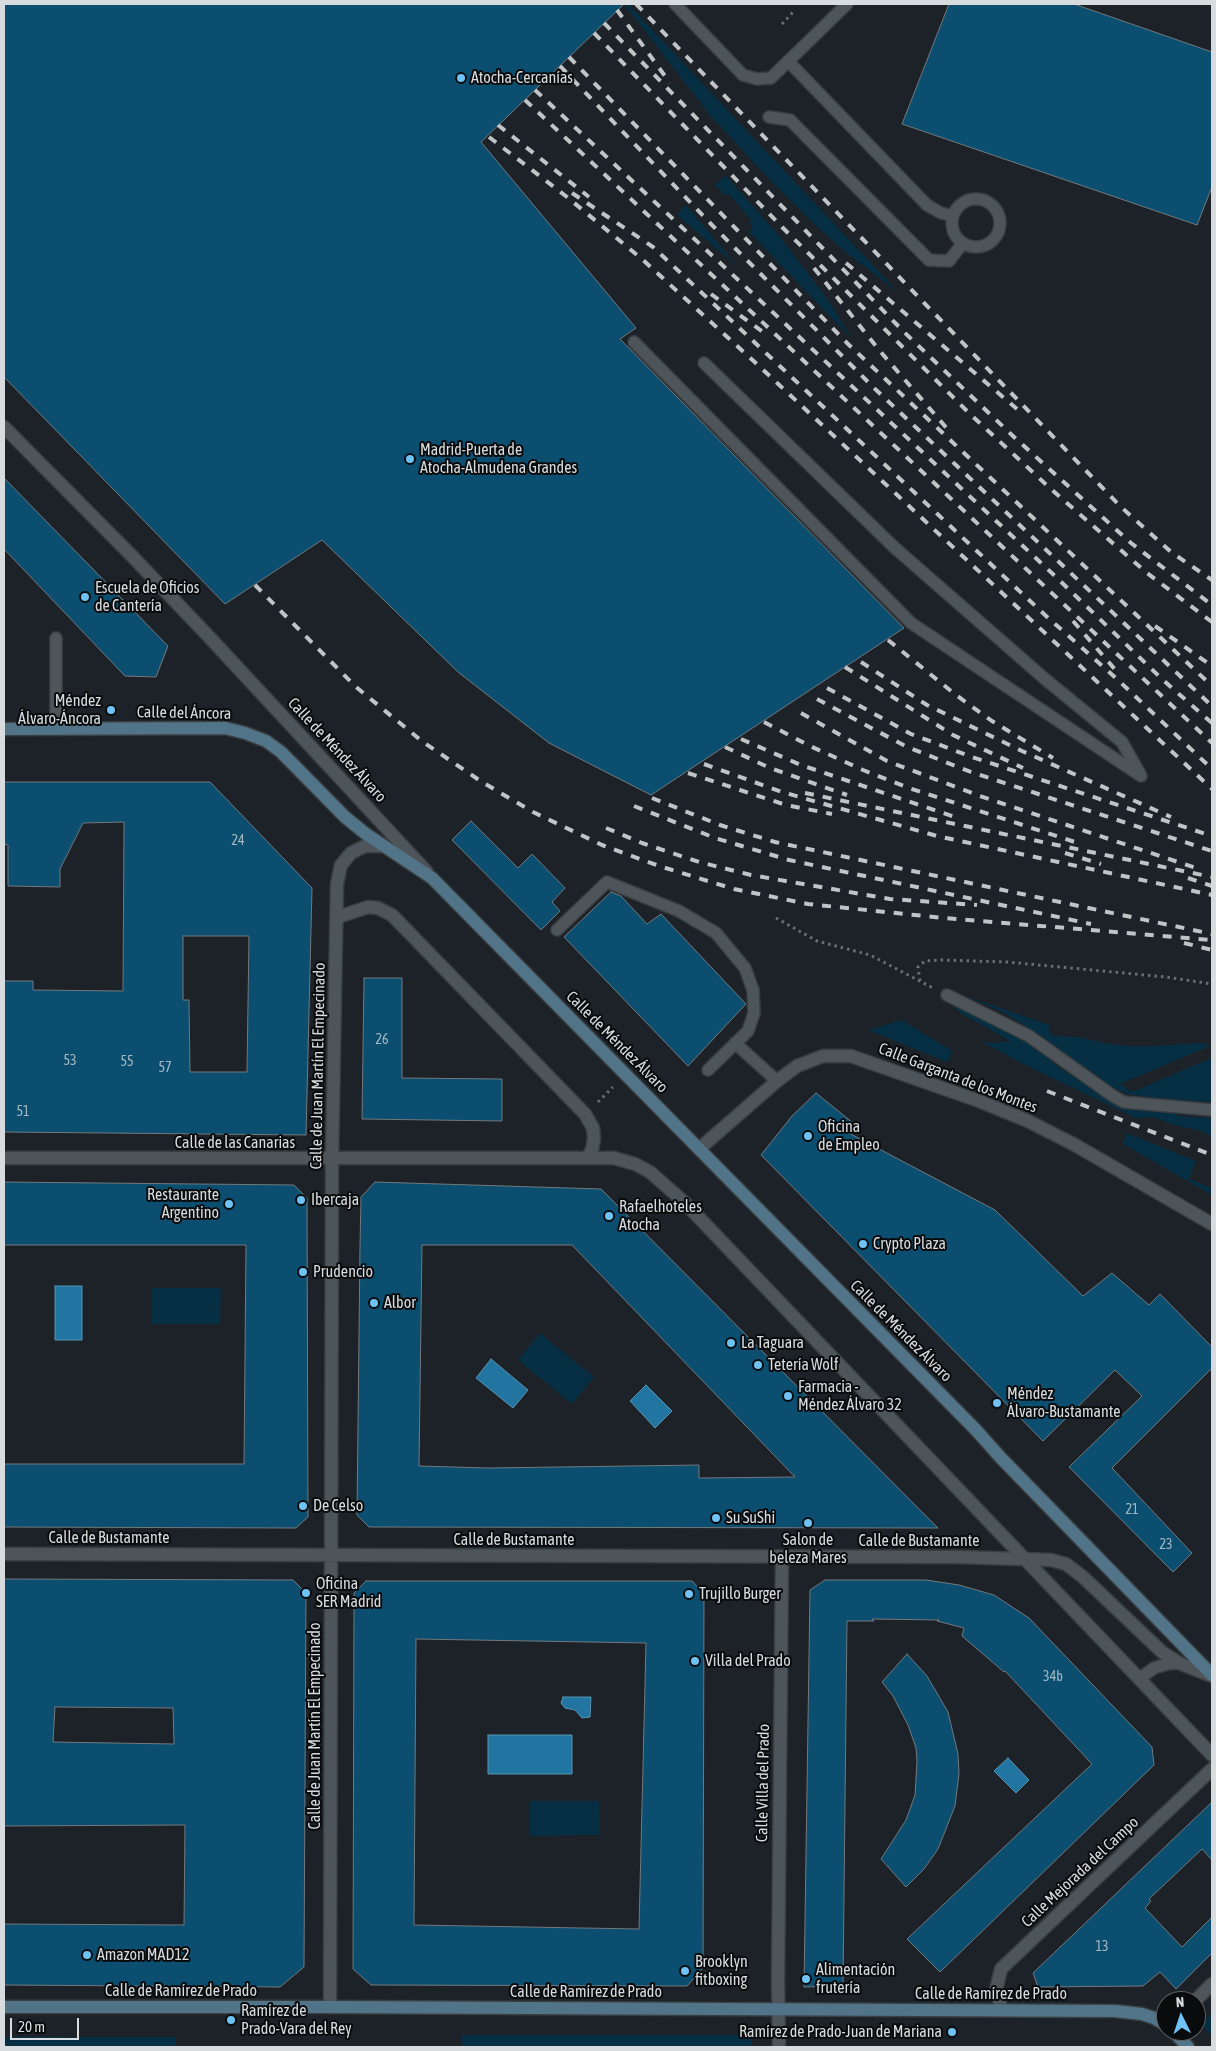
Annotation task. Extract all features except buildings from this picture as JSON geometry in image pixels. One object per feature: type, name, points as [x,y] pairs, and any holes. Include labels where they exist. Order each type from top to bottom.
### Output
[{"type":"main road","name":"Calle del Áncora","points":[[4,729],[225,728],[245,732],[266,741],[281,752],[345,817],[382,846],[432,878]]},
{"type":"main road","name":"Calle de Méndez Álvaro","points":[[432,878],[976,1430],[1212,1675]]},
{"type":"main road","name":"Calle de Ramírez de Prado","points":[[4,2007],[1115,2011],[1142,2014],[1156,2019]]},
{"type":"street","name":"Calle de Méndez Álvaro","points":[[4,427],[212,640],[432,878]]},
{"type":"street","name":"Calle de Juan Martín El Empecinado","points":[[330,2007],[332,1159],[338,917],[337,884],[341,865],[346,859],[365,846],[382,846]]},
{"type":"street","points":[[338,917],[368,907],[378,908],[392,915],[585,1114],[593,1128],[594,1139],[592,1150],[587,1158]]},
{"type":"street","name":"Calle Garganta de los Montes","points":[[699,1149],[777,1081],[809,1061],[823,1056],[851,1056],[979,1101],[1028,1121],[1075,1145],[1212,1224]]},
{"type":"street","name":"Calle de las Canarias","points":[[4,1158],[587,1158]]},
{"type":"street","points":[[587,1158],[614,1158],[635,1164],[650,1172],[684,1202],[1212,1755]]},
{"type":"street","name":"Calle de Bustamante","points":[[4,1554],[1025,1558]]},
{"type":"street","name":"Calle Villa del Prado","points":[[779,2047],[782,1558]]},
{"type":"street","name":"Calle de Méndez Álvaro","points":[[1025,1558],[1051,1560],[1066,1564],[1083,1577],[1162,1652],[1180,1663],[1212,1675]]},
{"type":"street","name":"Calle Mejorada del Campo","points":[[1002,2010],[996,1990],[1001,1969],[1212,1769]]},
{"type":"lane","points":[[675,4],[743,75],[757,79],[771,78],[847,4]]},
{"type":"lane","points":[[788,61],[928,205],[941,213],[953,216]]},
{"type":"lane","points":[[769,117],[790,120],[929,260],[949,261],[963,243]]},
{"type":"lane","points":[[973,199],[980,199],[992,205],[1000,216],[1000,229],[991,242],[977,247],[963,243],[958,239],[952,228],[953,216],[960,204],[973,199]]},
{"type":"lane","points":[[634,342],[911,623],[1141,776],[1122,742],[1045,679],[895,548],[704,363]]},
{"type":"lane","points":[[56,638],[56,729]]},
{"type":"lane","points":[[557,930],[607,882],[679,911],[716,933],[745,968],[753,990],[754,1013],[748,1031],[708,1070]]},
{"type":"lane","points":[[947,995],[1029,1036],[1124,1102],[1212,1110]]},
{"type":"lane","points":[[735,1043],[777,1081]]},
{"type":"lane","points":[[1139,1679],[1154,1668],[1180,1663]]},
{"type":"path","points":[[782,24],[795,10]]},
{"type":"path","points":[[776,918],[818,941],[870,955],[947,995]]},
{"type":"path","points":[[920,981],[918,967],[925,961],[942,960],[1016,963],[1166,977],[1212,984]]},
{"type":"path","points":[[585,1114],[626,1075]]},
{"type":"shaded area","points":[[624,4],[628,4],[898,292],[849,255],[814,224],[765,175],[709,114]]},
{"type":"shaded area","points":[[725,175],[777,233],[826,297],[852,339],[749,232],[753,227],[749,222],[751,220],[728,193],[725,196],[715,185]]},
{"type":"shaded area","points":[[686,205],[737,266],[677,215]]},
{"type":"shaded area","points":[[963,995],[1049,1025],[1049,1031],[1054,1036],[1078,1037],[1127,1046],[1203,1043],[1210,1046],[1120,1084],[1132,1092],[1212,1058],[1212,1102],[1127,1094],[1112,1087],[1005,1013]]},
{"type":"shaded area","points":[[952,1005],[993,1022],[1031,1044],[1057,1066],[1105,1097],[1118,1103],[1178,1112],[1178,1116],[1212,1118],[1212,1136],[1152,1117],[1136,1118],[1021,1063],[981,1041],[992,1043],[1010,1041],[962,1014]]},
{"type":"shaded area","points":[[902,1020],[953,1052],[947,1062],[868,1030]]},
{"type":"shaded area","points":[[1127,1133],[1196,1161],[1189,1179],[1212,1188],[1212,1195],[1123,1144]]},
{"type":"shaded area","points":[[152,1288],[221,1288],[220,1324],[152,1324]]},
{"type":"shaded area","points":[[540,1333],[594,1377],[572,1404],[518,1360]]},
{"type":"shaded area","points":[[530,1801],[599,1801],[600,1835],[530,1836]]},
{"type":"shaded area","points":[[1212,2013],[1212,2036],[1206,2029],[1206,2019]]},
{"type":"shaded area","points":[[462,2035],[752,2035],[752,2047],[462,2047]]},
{"type":"shaded area","points":[[4,2037],[176,2037],[176,2047],[4,2047]]},
{"type":"water","points":[[55,1286],[82,1286],[82,1340],[55,1340]]},
{"type":"water","points":[[491,1359],[528,1390],[513,1408],[476,1378]]},
{"type":"water","points":[[646,1385],[672,1411],[655,1428],[630,1401]]},
{"type":"water","points":[[563,1697],[591,1697],[590,1717],[582,1718],[575,1710],[565,1708],[561,1703]]},
{"type":"water","points":[[488,1735],[572,1735],[572,1774],[488,1774]]},
{"type":"water","points":[[1008,1758],[1029,1780],[1016,1793],[994,1771]]},
{"type":"railway","points":[[636,4],[1120,506],[1171,552],[1212,580]]},
{"type":"railway","points":[[617,10],[670,83]]},
{"type":"railway","points":[[604,23],[904,332],[1014,437],[1131,543],[1212,605]]},
{"type":"railway","points":[[594,33],[782,227],[970,414],[1052,490],[1147,573],[1212,622]]},
{"type":"railway","points":[[569,57],[848,344],[1212,686]]},
{"type":"railway","points":[[560,66],[711,224],[874,388],[1212,706]]},
{"type":"railway","points":[[535,90],[1055,576],[1163,680],[1212,723]]},
{"type":"railway","points":[[525,100],[1212,743]]},
{"type":"railway","points":[[498,125],[589,197]]},
{"type":"railway","points":[[489,137],[567,197],[643,260],[1212,789]]},
{"type":"railway","points":[[572,193],[653,247],[1212,769]]},
{"type":"railway","points":[[846,263],[1017,409]]},
{"type":"railway","points":[[814,268],[879,350],[950,432]]},
{"type":"railway","points":[[711,294],[767,335]]},
{"type":"railway","points":[[255,585],[356,687],[423,742],[482,782],[533,812],[602,845],[659,866],[734,889],[808,904],[944,918],[1212,940]]},
{"type":"railway","points":[[1073,621],[1119,674]]},
{"type":"railway","points":[[1155,626],[1212,666]]},
{"type":"railway","points":[[888,640],[956,695],[992,721],[1053,758]]},
{"type":"railway","points":[[861,662],[927,705],[1022,751],[1171,817]]},
{"type":"railway","points":[[845,667],[953,735],[1023,768]]},
{"type":"railway","points":[[827,688],[911,734],[972,757],[1212,836]]},
{"type":"railway","points":[[817,699],[907,747],[971,772],[1212,851]]},
{"type":"railway","points":[[801,713],[887,761],[980,796],[1196,868]]},
{"type":"railway","points":[[764,722],[810,746],[909,788],[1081,844]]},
{"type":"railway","points":[[741,739],[801,765],[958,818]]},
{"type":"railway","points":[[725,747],[770,768],[847,795]]},
{"type":"railway","points":[[704,764],[782,792],[937,836],[1212,895]]},
{"type":"railway","points":[[688,773],[786,805],[832,814]]},
{"type":"railway","points":[[805,793],[1212,877]]},
{"type":"railway","points":[[652,798],[720,825],[775,842],[1212,934]]},
{"type":"railway","points":[[634,806],[715,838],[789,860],[1091,924]]},
{"type":"railway","points":[[606,828],[642,843],[699,862],[751,875],[890,899],[977,905]]},
{"type":"railway","points":[[1065,853],[1101,864]]},
{"type":"railway","points":[[1188,878],[1212,886]]},
{"type":"railway","points":[[1184,943],[1212,950]]},
{"type":"railway","points":[[1047,1091],[1212,1155]]},
{"type":"place","name":"Atocha-Cercanías","points":[[461,78]]},
{"type":"place","name":"Madrid-Puerta de Atocha-Almudena Grandes","points":[[410,459]]},
{"type":"place","name":"Escuela de Oficios de Cantería","points":[[85,597]]},
{"type":"place","name":"Méndez Álvaro-Áncora","points":[[111,710]]},
{"type":"place","name":"Oficina de Empleo","points":[[808,1136]]},
{"type":"place","name":"Ibercaja","points":[[301,1200]]},
{"type":"place","name":"Restaurante Argentino","points":[[229,1204]]},
{"type":"place","name":"Rafaelhoteles Atocha","points":[[609,1216]]},
{"type":"place","name":"Crypto Plaza","points":[[863,1244]]},
{"type":"place","name":"Prudencio","points":[[303,1272]]},
{"type":"place","name":"Albor","points":[[374,1303]]},
{"type":"place","name":"La Taguara","points":[[731,1343]]},
{"type":"place","name":"Tetería Wolf","points":[[758,1365]]},
{"type":"place","name":"Farmacia - Méndez Álvaro 32","points":[[788,1396]]},
{"type":"place","name":"Méndez Álvaro-Bustamante","points":[[997,1403]]},
{"type":"place","name":"De Celso","points":[[303,1506]]},
{"type":"place","name":"Su SuShi","points":[[716,1518]]},
{"type":"place","name":"Salon de beleza Mares","points":[[808,1523]]},
{"type":"place","name":"Oficina SER Madrid","points":[[306,1593]]},
{"type":"place","name":"Trujillo Burger","points":[[689,1594]]},
{"type":"place","name":"Villa del Prado","points":[[695,1661]]},
{"type":"place","name":"Amazon MAD12","points":[[87,1955]]},
{"type":"place","name":"Brooklyn fitboxing","points":[[685,1971]]},
{"type":"place","name":"Alimentación frutería","points":[[806,1979]]},
{"type":"place","name":"Ramírez de Prado-Vara del Rey","points":[[231,2020]]},
{"type":"place","name":"Ramírez de Prado-Juan de Mariana","points":[[952,2032]]}]
